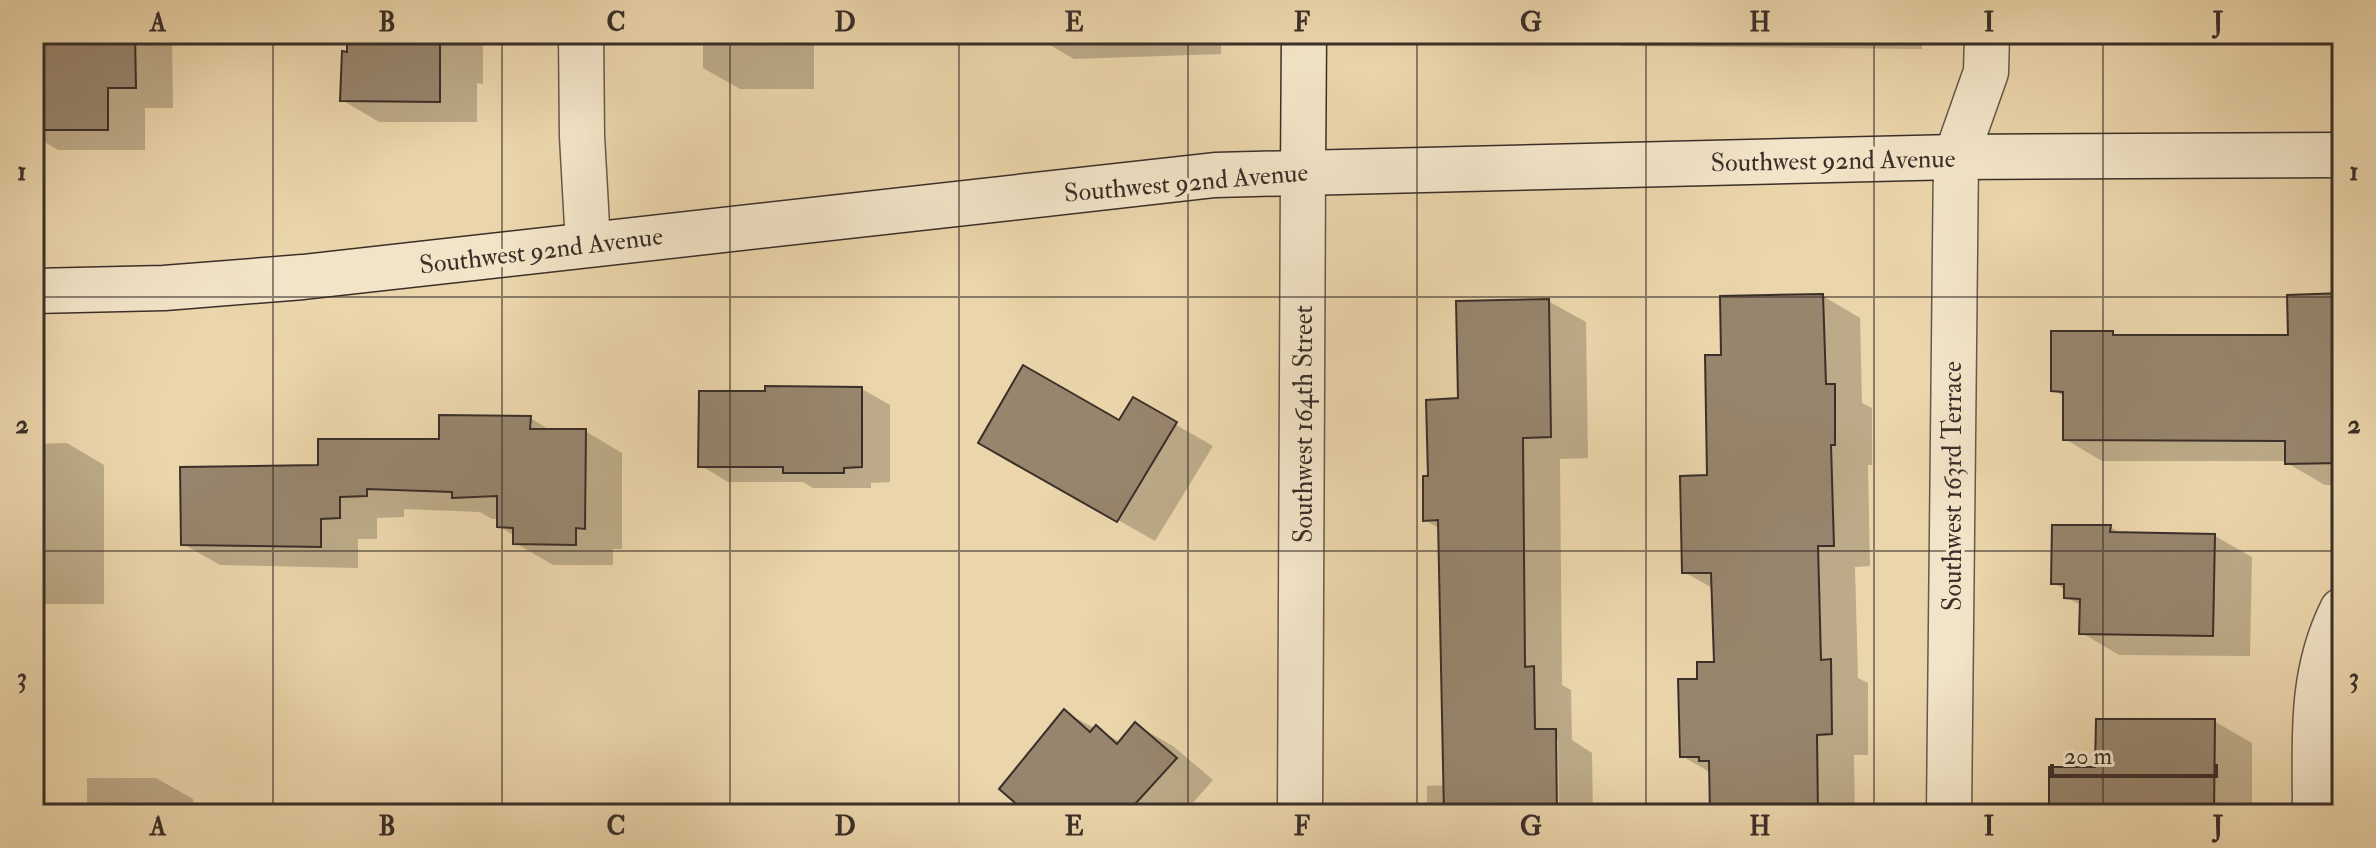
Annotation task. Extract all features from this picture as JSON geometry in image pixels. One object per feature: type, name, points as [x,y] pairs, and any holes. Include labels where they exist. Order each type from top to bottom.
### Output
[{"type":"street","points":[[581,34],[588,244]]},
{"type":"street","name":"Southwest 164th Street","points":[[1300,814],[1304,34]]},
{"type":"street","name":"Southwest 163rd Terrace","points":[[1949,814],[1956,157],[1986,72],[1987,34]]},
{"type":"street","name":"Southwest 92nd Avenue","points":[[34,291],[164,288],[401,267],[1215,175],[1956,157],[2342,155]]},
{"type":"street","points":[[2315,814],[2315,705],[2327,645],[2342,610]]},
{"type":"building","points":[[34,34],[135,34],[136,88],[108,88],[108,130],[34,130]]},
{"type":"building","points":[[347,34],[440,34],[440,102],[340,101],[342,51],[347,52]]},
{"type":"building","points":[[2342,293],[2342,463],[2285,464],[2285,441],[2063,440],[2063,392],[2051,391],[2051,331],[2113,331],[2113,335],[2288,335],[2287,295]]},
{"type":"building","points":[[1823,294],[1826,384],[1835,384],[1835,445],[1831,445],[1834,546],[1818,546],[1821,660],[1831,659],[1832,734],[1817,735],[1818,814],[1710,814],[1709,761],[1699,761],[1699,757],[1680,757],[1678,679],[1697,679],[1697,662],[1714,662],[1711,573],[1682,573],[1680,476],[1707,475],[1705,355],[1721,355],[1720,296]]},
{"type":"building","points":[[1549,299],[1551,437],[1523,438],[1525,667],[1534,666],[1535,729],[1556,729],[1557,814],[1444,814],[1438,520],[1423,521],[1423,476],[1428,476],[1426,400],[1458,398],[1456,301]]},
{"type":"building","points":[[1023,365],[1119,420],[1133,397],[1177,422],[1117,522],[978,443]]},
{"type":"building","points":[[765,386],[862,387],[862,467],[844,468],[844,473],[783,473],[783,467],[698,467],[699,391],[765,391]]},
{"type":"building","points":[[439,415],[531,416],[530,429],[586,429],[585,529],[576,528],[576,545],[513,544],[513,528],[497,527],[497,496],[452,498],[452,492],[367,489],[367,496],[340,497],[340,518],[321,519],[321,547],[181,545],[180,467],[318,465],[318,439],[439,439]]},
{"type":"building","points":[[2052,525],[2111,525],[2110,532],[2215,534],[2213,636],[2079,634],[2080,599],[2064,598],[2064,584],[2051,584]]},
{"type":"building","points":[[1064,709],[1090,732],[1096,725],[1117,744],[1135,722],[1177,758],[1126,814],[1028,814],[999,789]]},
{"type":"building","points":[[2096,719],[2215,719],[2214,814],[2049,814],[2049,767],[2095,767]]}]
